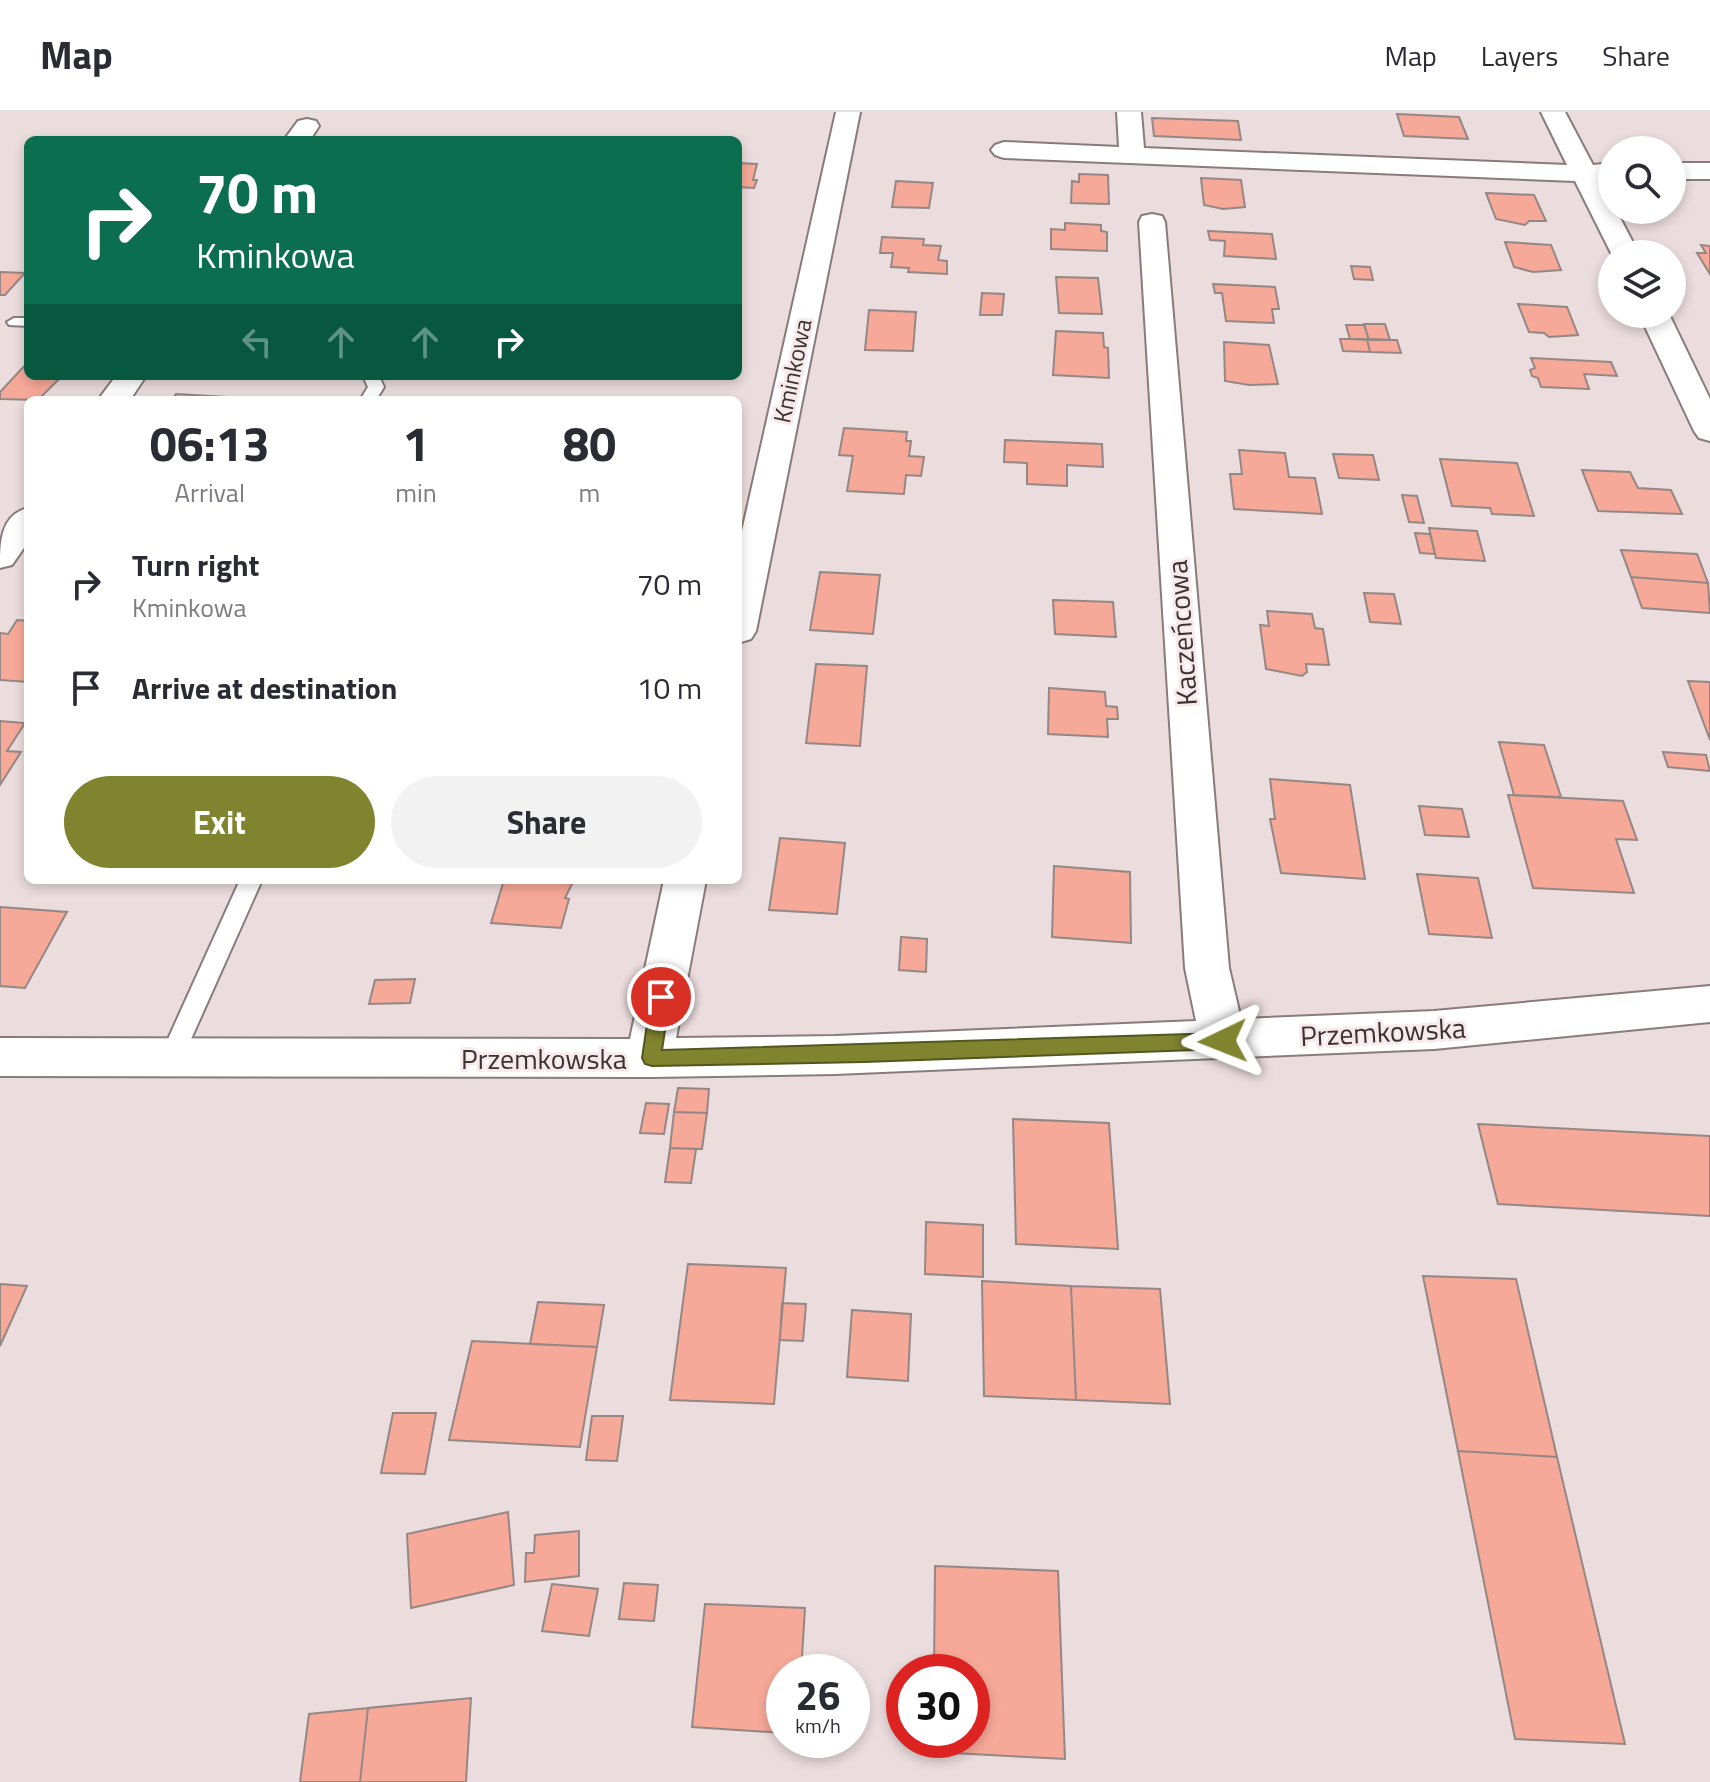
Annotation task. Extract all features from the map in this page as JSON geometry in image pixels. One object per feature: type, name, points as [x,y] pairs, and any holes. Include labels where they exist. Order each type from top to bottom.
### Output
[{"type":"street","name":"Kminkowa","points":[[742,612],[848,112]]},
{"type":"street","points":[[1129,112],[1132,155]]},
{"type":"street","points":[[1553,112],[1598,172]]},
{"type":"street","points":[[1004,150],[1598,173]]},
{"type":"street","points":[[1686,171],[1710,171]]},
{"type":"street","name":"Kaczeńcowa","points":[[1152,222],[1207,968],[1223,1041]]},
{"type":"street","points":[[1661,328],[1710,431]]},
{"type":"street","points":[[0,557],[24,524]]},
{"type":"street","points":[[652,1058],[654,1026],[684,884]]},
{"type":"street","name":"Przemkowska","points":[[0,1057],[652,1058],[864,1054],[1434,1030],[1710,1004]]},
{"type":"lane","points":[[171,1059],[249,884]]},
{"type":"building","points":[[1397,114],[1459,117],[1468,139],[1404,136]]},
{"type":"building","points":[[1152,118],[1238,121],[1241,140],[1154,136]]},
{"type":"building","points":[[742,163],[757,164],[754,188],[742,187]]},
{"type":"building","points":[[1079,174],[1108,175],[1109,204],[1071,203],[1072,181],[1079,182]]},
{"type":"building","points":[[1201,178],[1241,180],[1245,207],[1223,209],[1204,205]]},
{"type":"building","points":[[896,181],[933,183],[929,208],[892,207]]},
{"type":"building","points":[[1486,193],[1534,195],[1546,221],[1529,221],[1525,225],[1496,219]]},
{"type":"building","points":[[1065,223],[1101,225],[1101,231],[1107,232],[1107,251],[1051,249],[1051,229],[1065,230]]},
{"type":"building","points":[[1208,231],[1272,234],[1276,259],[1224,256],[1225,241],[1210,240]]},
{"type":"building","points":[[882,237],[924,239],[923,245],[941,246],[938,260],[947,261],[947,274],[908,272],[909,268],[891,267],[893,253],[880,253]]},
{"type":"building","points":[[1505,242],[1551,245],[1561,270],[1533,272],[1514,267]]},
{"type":"building","points":[[1701,245],[1710,246],[1710,274],[1697,253],[1706,253]]},
{"type":"building","points":[[1351,266],[1370,267],[1373,280],[1354,279]]},
{"type":"building","points":[[0,272],[24,273],[5,295],[0,295]]},
{"type":"building","points":[[1056,277],[1098,278],[1102,314],[1059,313]]},
{"type":"building","points":[[1213,284],[1275,287],[1279,309],[1272,309],[1274,323],[1226,321],[1222,293],[1215,293]]},
{"type":"building","points":[[982,293],[1004,294],[1002,315],[980,315]]},
{"type":"building","points":[[1518,304],[1567,307],[1578,335],[1549,337],[1544,333],[1529,332]]},
{"type":"building","points":[[869,310],[916,312],[913,351],[865,350]]},
{"type":"building","points":[[1364,324],[1385,324],[1390,340],[1369,340]]},
{"type":"building","points":[[1346,325],[1364,325],[1369,340],[1350,339]]},
{"type":"building","points":[[1056,331],[1103,333],[1104,347],[1108,348],[1109,378],[1053,375]]},
{"type":"building","points":[[1340,339],[1367,339],[1370,352],[1343,351]]},
{"type":"building","points":[[1367,339],[1397,340],[1401,353],[1370,352]]},
{"type":"building","points":[[1224,342],[1269,345],[1278,384],[1249,385],[1225,381]]},
{"type":"building","points":[[1531,358],[1611,362],[1617,376],[1584,374],[1589,389],[1541,387],[1538,378],[1532,376],[1530,370],[1535,368]]},
{"type":"building","points":[[24,366],[24,380],[58,380],[42,396],[0,399],[0,392]]},
{"type":"building","points":[[844,428],[907,432],[906,441],[911,441],[909,456],[924,457],[921,476],[906,475],[904,494],[847,491],[853,456],[839,455]]},
{"type":"building","points":[[1005,440],[1102,444],[1103,467],[1067,465],[1067,486],[1027,484],[1027,463],[1004,462]]},
{"type":"building","points":[[1239,450],[1285,453],[1289,477],[1315,478],[1322,514],[1234,509],[1230,474],[1242,474]]},
{"type":"building","points":[[1333,454],[1373,455],[1379,480],[1339,478]]},
{"type":"building","points":[[1440,459],[1517,463],[1534,516],[1492,514],[1490,508],[1452,506]]},
{"type":"building","points":[[1582,470],[1630,472],[1638,488],[1671,490],[1682,514],[1598,511]]},
{"type":"building","points":[[1402,495],[1417,496],[1424,523],[1409,522]]},
{"type":"building","points":[[1429,528],[1477,531],[1485,561],[1436,558]]},
{"type":"building","points":[[1415,533],[1430,534],[1435,554],[1420,553]]},
{"type":"building","points":[[1621,550],[1697,554],[1708,583],[1631,577]]},
{"type":"building","points":[[820,572],[880,575],[873,634],[810,630]]},
{"type":"building","points":[[1631,577],[1708,583],[1710,613],[1642,608]]},
{"type":"building","points":[[1364,593],[1394,594],[1401,624],[1370,622]]},
{"type":"building","points":[[1053,600],[1113,602],[1116,637],[1055,634]]},
{"type":"building","points":[[1267,611],[1312,614],[1315,628],[1323,629],[1329,665],[1306,664],[1307,672],[1302,676],[1266,669],[1260,625],[1269,626]]},
{"type":"building","points":[[17,620],[24,621],[24,682],[0,680],[0,633],[8,634]]},
{"type":"building","points":[[816,664],[867,666],[860,746],[806,743]]},
{"type":"building","points":[[1688,681],[1710,682],[1710,740]]},
{"type":"building","points":[[1049,688],[1105,692],[1106,706],[1117,707],[1118,719],[1107,719],[1108,737],[1048,734]]},
{"type":"building","points":[[0,721],[24,723],[7,751],[21,752],[0,785]]},
{"type":"building","points":[[1499,742],[1544,745],[1561,797],[1514,795]]},
{"type":"building","points":[[1663,752],[1706,755],[1710,771],[1668,767]]},
{"type":"building","points":[[1270,779],[1350,785],[1365,879],[1281,873],[1270,819],[1275,819]]},
{"type":"building","points":[[1508,795],[1623,801],[1637,840],[1616,839],[1634,893],[1533,888]]},
{"type":"building","points":[[1419,806],[1462,809],[1469,837],[1425,835]]},
{"type":"building","points":[[780,838],[845,843],[837,914],[769,910]]},
{"type":"building","points":[[1054,866],[1130,872],[1131,943],[1052,937]]},
{"type":"building","points":[[1417,874],[1478,878],[1492,938],[1429,934]]},
{"type":"building","points":[[503,884],[572,884],[565,898],[569,899],[561,928],[491,923]]},
{"type":"building","points":[[0,907],[67,912],[25,988],[0,986]]},
{"type":"building","points":[[901,937],[927,939],[926,972],[899,970]]},
{"type":"building","points":[[415,979],[410,1003],[369,1004],[375,980]]},
{"type":"building","points":[[678,1088],[709,1089],[707,1113],[674,1112]]},
{"type":"building","points":[[646,1103],[669,1104],[664,1134],[640,1133]]},
{"type":"building","points":[[674,1112],[707,1113],[702,1149],[670,1148]]},
{"type":"building","points":[[1013,1119],[1109,1123],[1118,1249],[1016,1244]]},
{"type":"building","points":[[1478,1124],[1710,1136],[1710,1216],[1498,1204]]},
{"type":"building","points":[[670,1148],[696,1149],[691,1183],[665,1182]]},
{"type":"building","points":[[926,1222],[983,1225],[983,1277],[925,1274]]},
{"type":"building","points":[[688,1264],[786,1268],[774,1404],[670,1400]]},
{"type":"building","points":[[1423,1276],[1516,1279],[1557,1457],[1458,1451]]},
{"type":"building","points":[[982,1281],[1071,1286],[1076,1400],[984,1396]]},
{"type":"building","points":[[0,1284],[27,1286],[0,1346]]},
{"type":"building","points":[[1071,1286],[1160,1289],[1170,1404],[1076,1400]]},
{"type":"building","points":[[538,1302],[604,1305],[597,1347],[530,1344]]},
{"type":"building","points":[[782,1303],[806,1304],[803,1341],[780,1340]]},
{"type":"building","points":[[852,1310],[911,1314],[908,1381],[847,1377]]},
{"type":"building","points":[[472,1341],[597,1347],[580,1447],[449,1440]]},
{"type":"building","points":[[393,1413],[436,1413],[425,1474],[381,1473]]},
{"type":"building","points":[[592,1416],[623,1416],[617,1461],[586,1460]]},
{"type":"building","points":[[1458,1451],[1557,1457],[1625,1744],[1515,1739]]},
{"type":"building","points":[[508,1512],[514,1585],[411,1608],[407,1534]]},
{"type":"building","points":[[579,1531],[579,1576],[525,1582],[526,1553],[534,1553],[535,1535]]},
{"type":"building","points":[[935,1566],[1058,1571],[1065,1759],[990,1755],[990,1654],[934,1654]]},
{"type":"building","points":[[624,1583],[658,1585],[654,1621],[619,1619]]},
{"type":"building","points":[[552,1584],[598,1589],[589,1636],[542,1631]]},
{"type":"building","points":[[705,1604],[805,1608],[802,1654],[766,1654],[766,1732],[692,1727]]},
{"type":"building","points":[[471,1698],[466,1782],[360,1782],[368,1708]]},
{"type":"building","points":[[368,1708],[360,1782],[300,1782],[309,1714]]},
{"type":"route","points":[[661,997],[654,1026],[652,1058],[1223,1041]]}]
